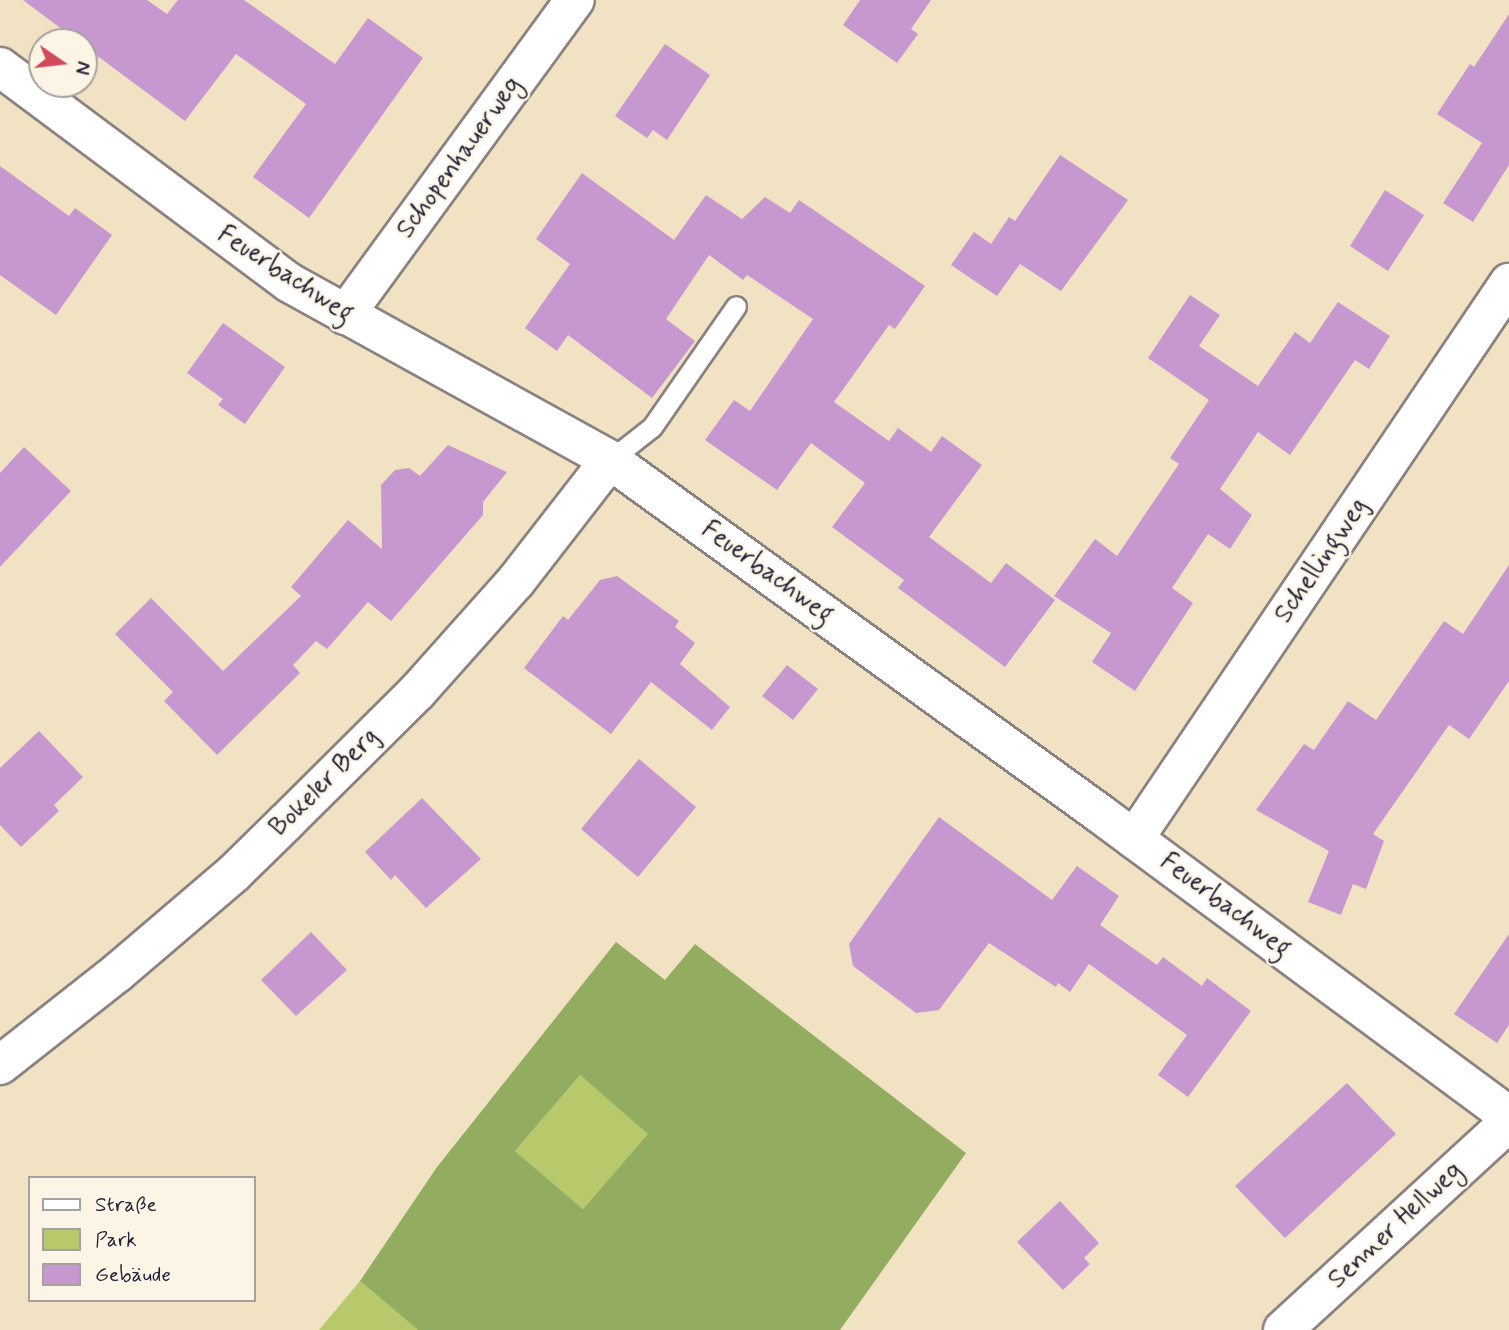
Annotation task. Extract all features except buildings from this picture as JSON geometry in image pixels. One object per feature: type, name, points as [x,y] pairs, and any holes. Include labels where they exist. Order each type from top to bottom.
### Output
[{"type":"street","name":"Schopenhauerweg","points":[[345,315],[575,0]]},
{"type":"street","name":"Feuerbachweg","points":[[0,67],[226,239],[288,282],[610,460],[1135,839],[1509,1116]]},
{"type":"street","name":"Schellingweg","points":[[1135,839],[1509,283]]},
{"type":"street","name":"Bokeler Berg","points":[[0,1065],[117,973],[234,873],[416,692],[516,581],[610,460]]},
{"type":"street","name":"Senner Hellweg","points":[[1283,1330],[1509,1122]]},
{"type":"lane","points":[[610,460],[652,427],[736,306]]},
{"type":"green space","points":[[616,942],[665,980],[695,944],[966,1153],[840,1330],[418,1330],[360,1281],[437,1167]],"holes":[[[580,1075],[648,1134],[583,1209],[515,1151]]]},
{"type":"green space","points":[[580,1075],[649,1134],[583,1209],[515,1151]]},
{"type":"green space","points":[[360,1281],[418,1330],[319,1330]]}]
